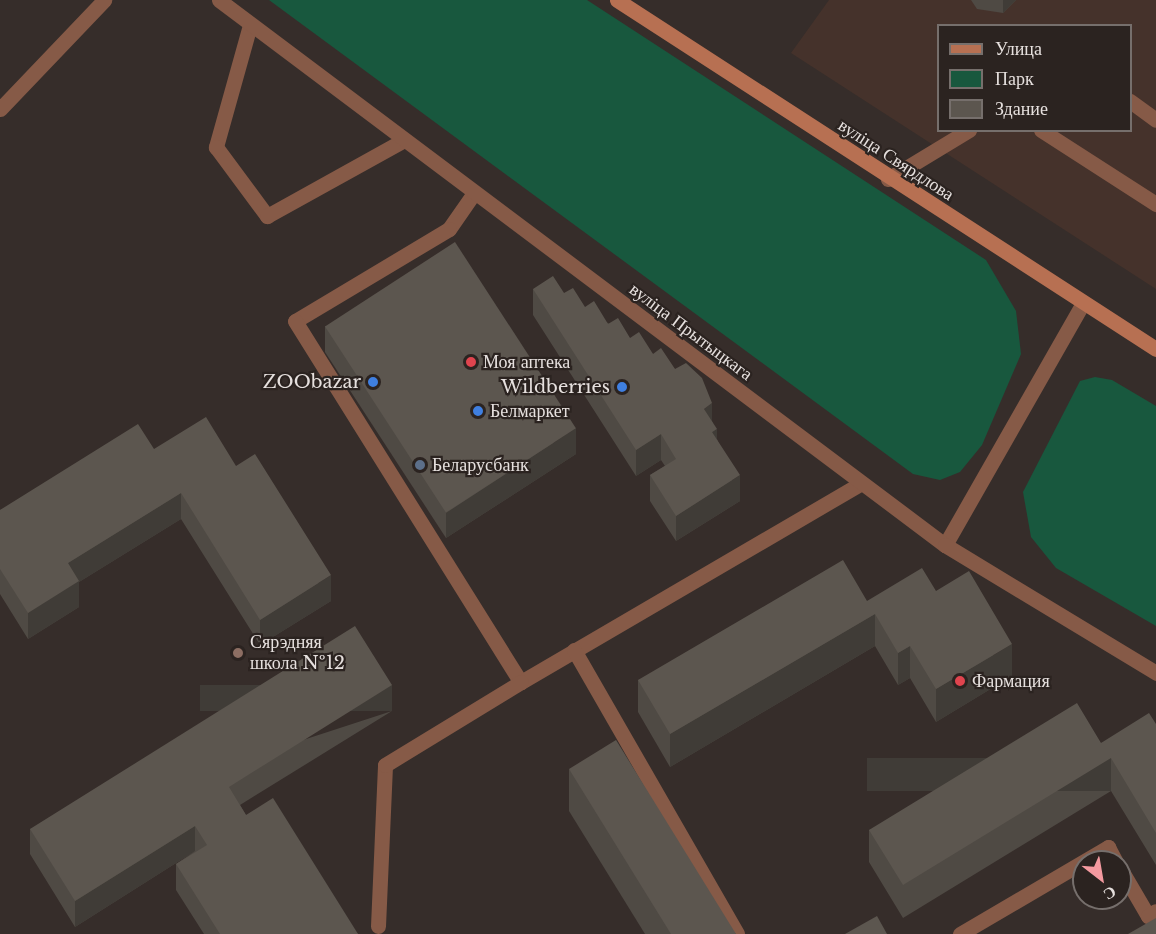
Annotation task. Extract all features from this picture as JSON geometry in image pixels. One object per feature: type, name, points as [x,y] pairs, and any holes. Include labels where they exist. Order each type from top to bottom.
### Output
[{"type":"main road","name":"вуліца Свярдлова","points":[[617,0],[888,179],[1156,349]]},
{"type":"street","points":[[0,110],[104,0]]},
{"type":"street","name":"вуліца Прытыцкага","points":[[219,0],[945,544],[1156,673]]},
{"type":"street","points":[[250,24],[216,147],[267,216],[404,140]]},
{"type":"street","points":[[1132,102],[1156,120]]},
{"type":"street","points":[[950,142],[959,132]]},
{"type":"street","points":[[888,179],[966,132]]},
{"type":"street","points":[[1044,132],[1156,204]]},
{"type":"street","points":[[474,193],[449,229],[295,321],[521,682]]},
{"type":"street","points":[[945,544],[1083,303]]},
{"type":"street","points":[[378,926],[385,765],[574,650],[861,483]]},
{"type":"street","points":[[574,650],[737,934]]},
{"type":"street","points":[[960,934],[1072,869]]},
{"type":"street","points":[[1132,889],[1148,916],[1156,911]]},
{"type":"shaded area","points":[[829,0],[1156,0],[1156,289],[791,53]]},
{"type":"green space","points":[[269,0],[587,0],[986,260],[1016,311],[1021,354],[982,445],[960,472],[940,480],[913,474]]},
{"type":"green space","points":[[1095,377],[1112,380],[1156,406],[1156,626],[1056,568],[1031,537],[1023,492],[1080,381]]},
{"type":"building","points":[[455,242],[576,428],[446,513],[325,326]]},
{"type":"building","points":[[553,276],[564,293],[573,288],[585,307],[594,301],[608,324],[618,318],[630,338],[639,332],[653,354],[661,348],[675,369],[686,363],[702,378],[712,403],[704,409],[717,429],[712,432],[740,475],[676,516],[650,475],[676,459],[661,434],[636,450],[533,289]]},
{"type":"building","points":[[206,417],[236,466],[255,454],[331,575],[260,620],[181,493],[68,563],[79,581],[28,613],[0,569],[0,510],[138,424],[154,449]]},
{"type":"building","points":[[843,560],[867,601],[922,568],[936,591],[969,571],[1012,644],[936,689],[910,646],[898,653],[875,614],[670,734],[638,680]]},
{"type":"building","points":[[355,626],[392,685],[229,787],[246,815],[273,798],[358,934],[220,934],[176,864],[207,845],[195,826],[75,901],[30,829]]},
{"type":"building","points":[[1077,703],[1101,743],[1149,713],[1156,724],[1156,833],[1111,758],[903,885],[869,830]]},
{"type":"building","points":[[616,740],[736,934],[671,934],[569,769]]},
{"type":"building","points":[[877,916],[887,934],[845,934]]},
{"type":"building","points":[[1156,918],[1156,934],[1128,934]]},
{"type":"place","name":"Моя аптека","points":[[471,362]]},
{"type":"place","name":"ZOObazar","points":[[373,382]]},
{"type":"place","name":"Wildberries","points":[[622,387]]},
{"type":"place","name":"Белмаркет","points":[[478,411]]},
{"type":"place","name":"Беларусбанк","points":[[420,465]]},
{"type":"place","name":"Сярэдняя школа №12","points":[[238,653]]},
{"type":"place","name":"Фармация","points":[[960,681]]}]
